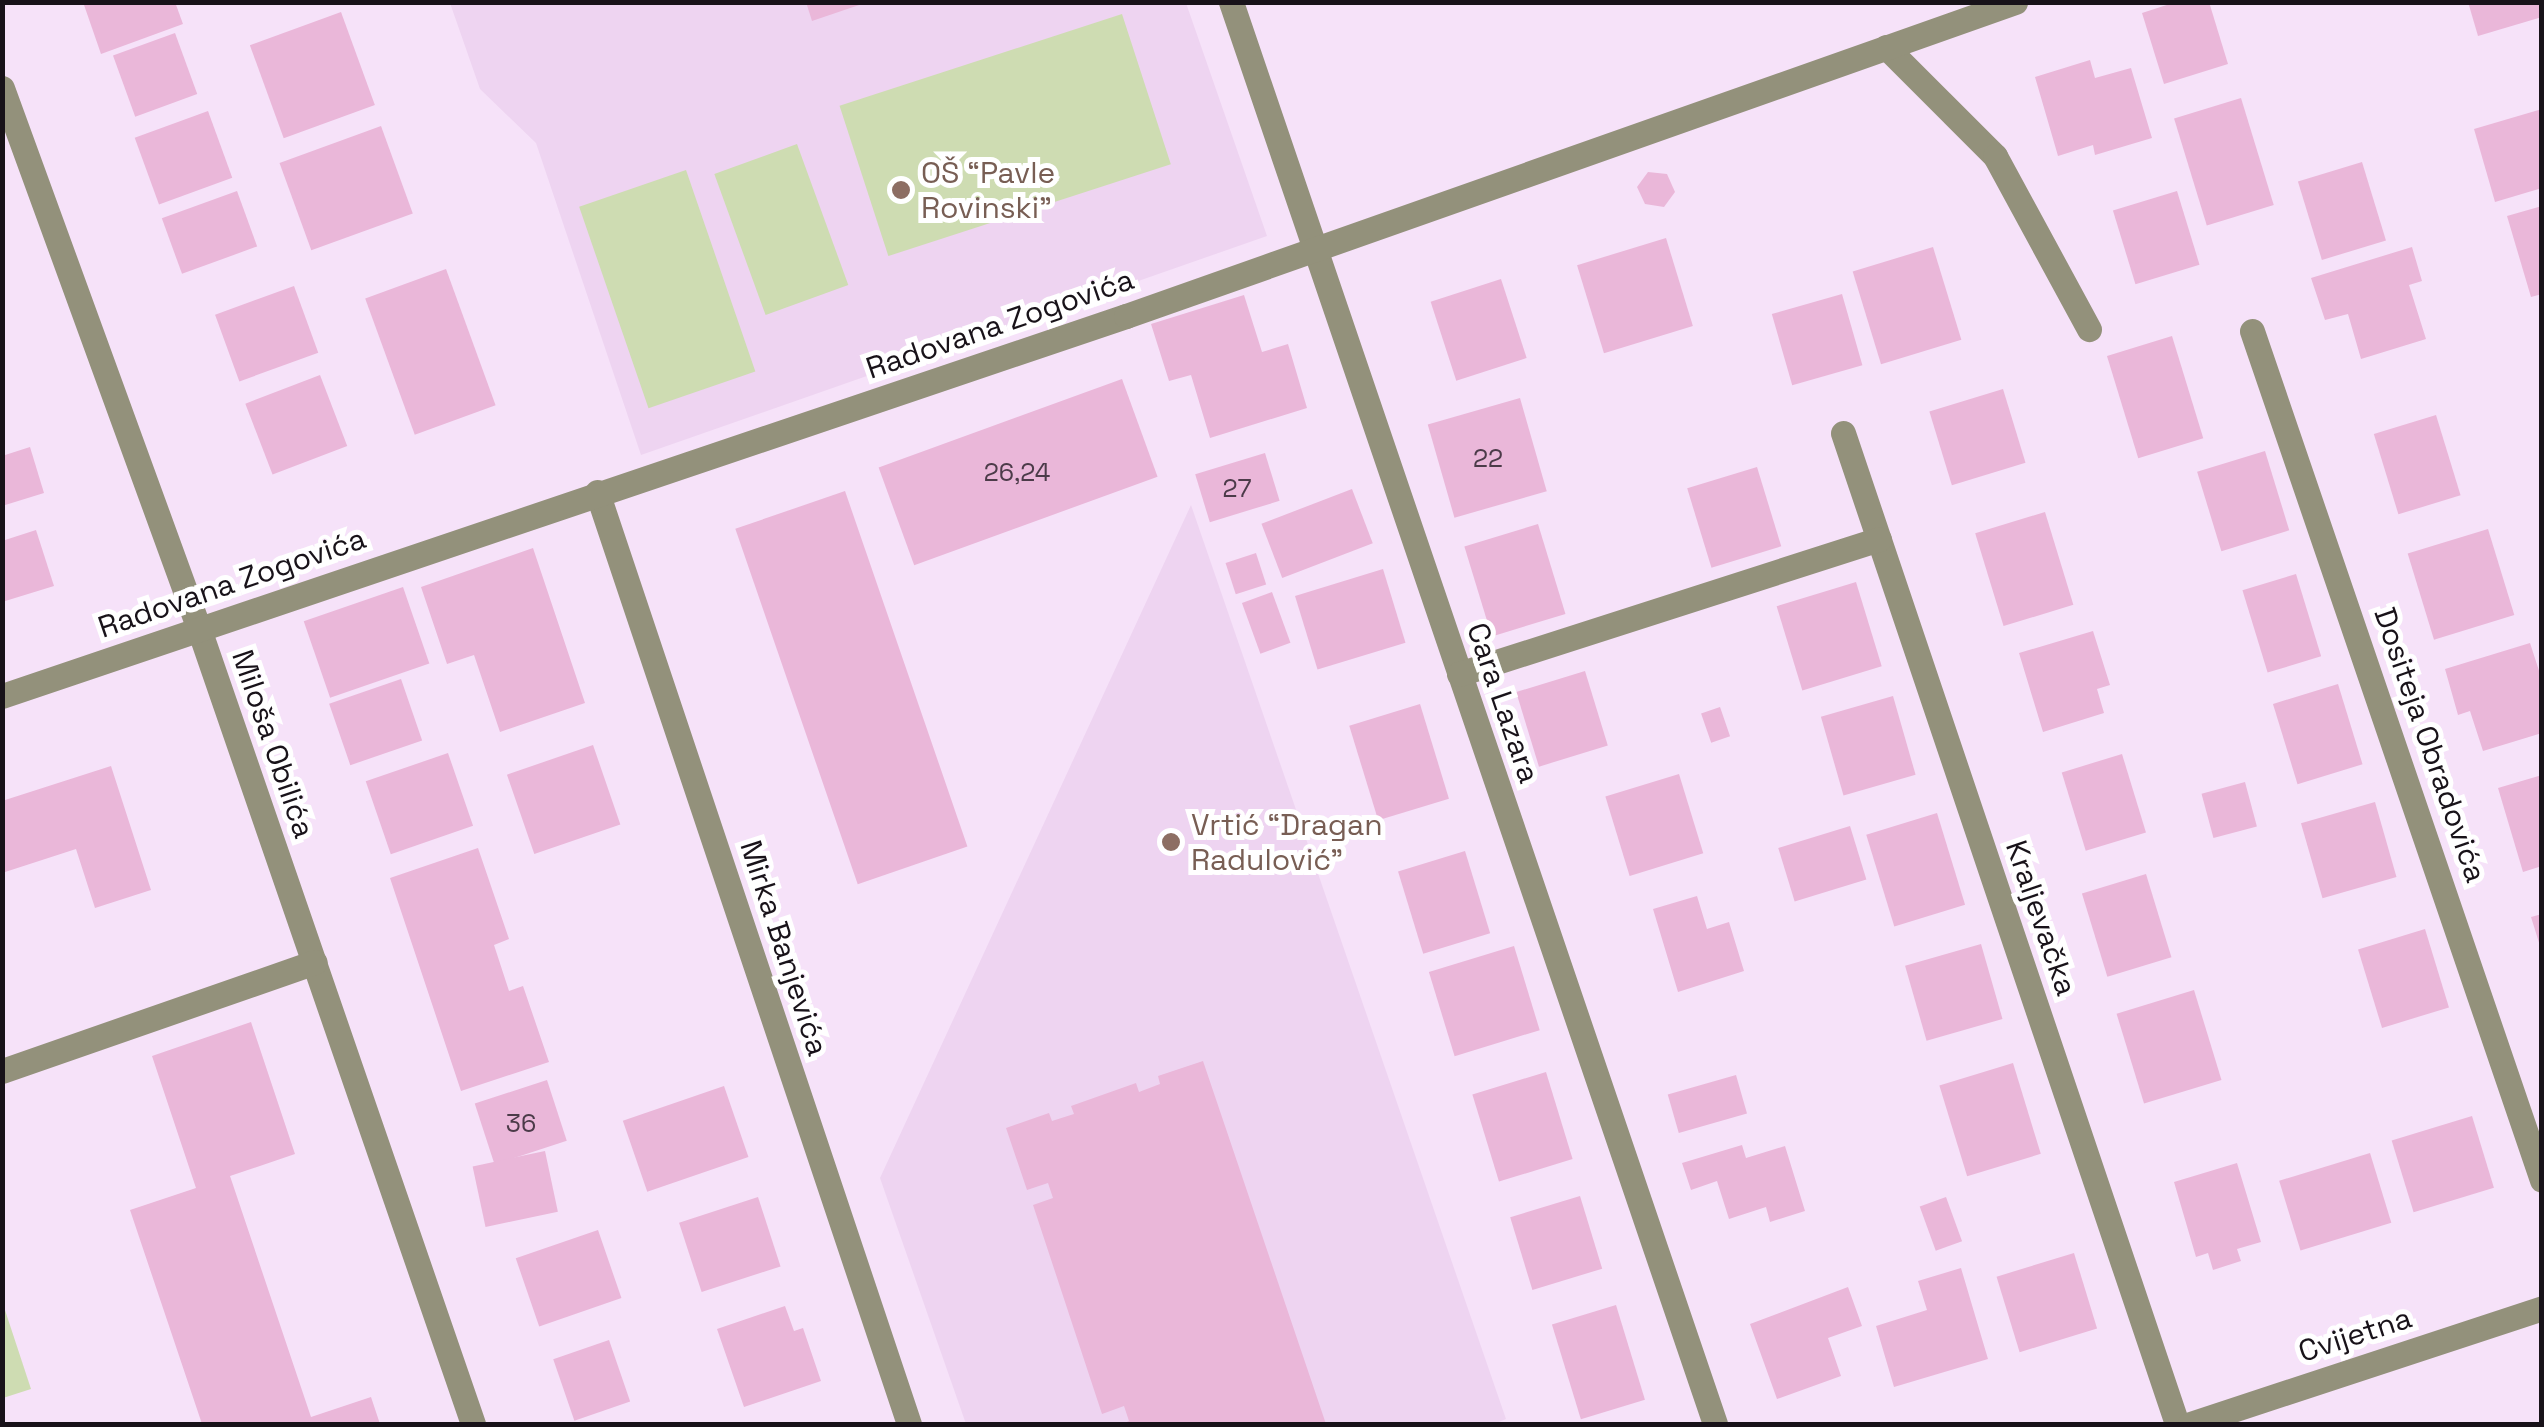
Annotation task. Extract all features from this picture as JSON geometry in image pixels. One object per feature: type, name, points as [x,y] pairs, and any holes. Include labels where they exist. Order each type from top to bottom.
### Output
[{"type":"street","name":"Cara Lazara","points":[[1231,2],[1715,1424]]},
{"type":"street","name":"Radovana Zogovića","points":[[2,696],[1126,316],[1312,245],[2014,2]]},
{"type":"street","points":[[1886,46],[1995,156],[2088,329]]},
{"type":"street","name":"Miloša Obilića","points":[[2,88],[199,629],[473,1424]]},
{"type":"street","name":"Dositeja Obradovića","points":[[2252,331],[2542,1180]]},
{"type":"street","name":"Kraljevačka","points":[[1844,433],[2178,1424]]},
{"type":"street","name":"Mirka Banjevića","points":[[597,492],[910,1424]]},
{"type":"street","points":[[1459,674],[1879,539]]},
{"type":"street","points":[[2,1071],[315,962]]},
{"type":"street","name":"Cvijetna","points":[[2190,1424],[2542,1308]]},
{"type":"shaded area","name":"OŠ “Pavle Rovinski”","points":[[450,3],[1186,3],[1267,236],[641,455],[536,143],[480,89]]},
{"type":"shaded area","name":"Vrtić “Dragan Radulović”","points":[[1191,505],[1506,1419],[1494,1424],[966,1424],[880,1178]]},
{"type":"green space","points":[[1122,14],[1171,164],[888,256],[840,106]]},
{"type":"green space","points":[[797,144],[848,285],[766,315],[714,174]]},
{"type":"green space","points":[[686,170],[755,371],[649,408],[579,207]]},
{"type":"green space","points":[[2,1301],[31,1389],[3,1398],[2,1398]]},
{"type":"building","points":[[83,2],[175,2],[183,24],[101,54]]},
{"type":"building","points":[[806,2],[865,2],[865,3],[812,21]]},
{"type":"building","points":[[2176,2],[2209,2],[2228,64],[2164,84],[2142,13]]},
{"type":"building","points":[[2468,2],[2542,2],[2542,17],[2478,36]]},
{"type":"building","points":[[341,12],[375,105],[284,138],[250,45]]},
{"type":"building","points":[[175,33],[197,94],[135,117],[113,56]]},
{"type":"building","points":[[2090,60],[2095,78],[2131,68],[2152,138],[2095,155],[2093,145],[2058,156],[2035,77]]},
{"type":"building","points":[[2241,98],[2274,205],[2207,226],[2174,118]]},
{"type":"building","points":[[2542,109],[2542,188],[2495,202],[2474,129]]},
{"type":"building","points":[[208,111],[232,178],[159,204],[135,138]]},
{"type":"building","points":[[381,126],[413,213],[311,250],[280,163]]},
{"type":"building","points":[[2362,162],[2386,240],[2322,260],[2298,182]]},
{"type":"building","points":[[1648,172],[1667,174],[1675,192],[1664,207],[1645,204],[1637,187]]},
{"type":"building","points":[[237,191],[257,246],[182,274],[162,218]]},
{"type":"building","points":[[2177,191],[2200,265],[2135,284],[2113,211]]},
{"type":"building","points":[[2542,206],[2542,294],[2531,297],[2507,216]]},
{"type":"building","points":[[1666,238],[1693,326],[1604,353],[1577,265]]},
{"type":"building","points":[[1933,247],[1961,340],[1881,364],[1853,272]]},
{"type":"building","points":[[2412,247],[2422,281],[2409,285],[2426,339],[2361,359],[2348,314],[2325,320],[2311,278]]},
{"type":"building","points":[[446,269],[496,405],[415,435],[365,298]]},
{"type":"building","points":[[1501,279],[1527,358],[1456,381],[1431,302]]},
{"type":"building","points":[[294,286],[318,353],[239,381],[215,315]]},
{"type":"building","points":[[1842,294],[1862,365],[1792,385],[1772,314]]},
{"type":"building","points":[[1244,295],[1262,352],[1288,344],[1307,408],[1210,438],[1191,375],[1169,381],[1151,324]]},
{"type":"building","points":[[2172,336],[2203,438],[2138,458],[2107,356]]},
{"type":"building","points":[[320,375],[347,446],[273,475],[245,404]]},
{"type":"building","points":[[1122,379],[1158,477],[914,565],[879,468]]},
{"type":"building","points":[[2003,389],[2026,463],[1952,485],[1929,412]]},
{"type":"building","points":[[1520,398],[1547,491],[1454,518],[1428,424]]},
{"type":"building","points":[[2436,415],[2461,495],[2398,514],[2374,434]]},
{"type":"building","points":[[30,447],[44,493],[2,506],[2,456]]},
{"type":"building","points":[[2265,451],[2289,530],[2221,551],[2197,472]]},
{"type":"building","points":[[1265,453],[1280,501],[1210,522],[1195,474]]},
{"type":"building","points":[[1757,467],[1781,546],[1711,568],[1687,488]]},
{"type":"building","points":[[1352,489],[1373,543],[1282,578],[1261,524]]},
{"type":"building","points":[[845,491],[967,847],[858,884],[735,529]]},
{"type":"building","points":[[2045,512],[2073,605],[2004,626],[1975,533]]},
{"type":"building","points":[[1538,524],[1565,614],[1492,636],[1464,547]]},
{"type":"building","points":[[2488,529],[2514,615],[2434,640],[2408,554]]},
{"type":"building","points":[[36,530],[54,586],[2,602],[2,541]]},
{"type":"building","points":[[533,548],[585,703],[500,732],[474,655],[447,664],[421,587]]},
{"type":"building","points":[[1256,553],[1266,584],[1236,594],[1226,563]]},
{"type":"building","points":[[1383,569],[1406,643],[1318,670],[1295,596]]},
{"type":"building","points":[[2296,574],[2321,656],[2268,673],[2242,590]]},
{"type":"building","points":[[1856,582],[1882,666],[1802,690],[1777,606]]},
{"type":"building","points":[[403,587],[429,664],[330,698],[304,621]]},
{"type":"building","points":[[1272,592],[1290,643],[1260,654],[1242,603]]},
{"type":"building","points":[[2093,631],[2110,685],[2097,689],[2104,713],[2043,732],[2019,653]]},
{"type":"building","points":[[2530,643],[2542,680],[2542,733],[2483,751],[2470,711],[2458,715],[2445,669]]},
{"type":"building","points":[[1585,671],[1608,746],[1539,767],[1516,692]]},
{"type":"building","points":[[401,679],[422,740],[350,765],[329,704]]},
{"type":"building","points":[[2338,684],[2363,764],[2298,784],[2273,704]]},
{"type":"building","points":[[1893,696],[1916,775],[1844,795],[1821,717]]},
{"type":"building","points":[[1420,704],[1449,799],[1378,820],[1349,726]]},
{"type":"building","points":[[1720,707],[1730,736],[1711,743],[1701,714]]},
{"type":"building","points":[[593,745],[620,824],[534,854],[507,775]]},
{"type":"building","points":[[448,753],[473,826],[391,854],[366,781]]},
{"type":"building","points":[[2122,754],[2146,832],[2086,851],[2062,772]]},
{"type":"building","points":[[111,766],[151,890],[95,908],[76,849],[2,873],[2,801]]},
{"type":"building","points":[[1679,774],[1703,853],[1630,876],[1605,797]]},
{"type":"building","points":[[2542,775],[2542,866],[2523,872],[2498,788]]},
{"type":"building","points":[[2245,782],[2257,826],[2213,838],[2202,794]]},
{"type":"building","points":[[2375,802],[2396,877],[2322,898],[2301,823]]},
{"type":"building","points":[[1937,813],[1965,905],[1894,926],[1866,835]]},
{"type":"building","points":[[1850,826],[1866,880],[1795,901],[1778,848]]},
{"type":"building","points":[[478,848],[509,939],[494,945],[509,991],[523,986],[549,1062],[461,1091],[390,878]]},
{"type":"building","points":[[1465,851],[1490,933],[1423,954],[1398,871]]},
{"type":"building","points":[[2146,874],[2171,957],[2107,977],[2082,894]]},
{"type":"building","points":[[1697,896],[1707,929],[1729,922],[1744,971],[1678,992],[1653,909]]},
{"type":"building","points":[[2542,914],[2542,949],[2541,949],[2531,917]]},
{"type":"building","points":[[2425,929],[2449,1007],[2382,1028],[2358,949]]},
{"type":"building","points":[[1981,944],[2002,1019],[1927,1041],[1905,966]]},
{"type":"building","points":[[1514,946],[1540,1030],[1455,1056],[1429,972]]},
{"type":"building","points":[[2194,990],[2221,1080],[2144,1104],[2117,1014]]},
{"type":"building","points":[[251,1022],[295,1154],[230,1176],[311,1417],[371,1397],[380,1424],[202,1424],[130,1210],[196,1188],[152,1056]]},
{"type":"building","points":[[1203,1061],[1326,1424],[1122,1424],[1129,1421],[1124,1406],[1102,1414],[1033,1205],[1053,1198],[1048,1183],[1027,1190],[1006,1128],[1049,1113],[1052,1121],[1074,1114],[1071,1106],[1136,1083],[1139,1092],[1160,1084],[1158,1076]]},
{"type":"building","points":[[2013,1063],[2041,1154],[1967,1176],[1939,1086]]},
{"type":"building","points":[[1546,1072],[1573,1159],[1499,1182],[1472,1095]]},
{"type":"building","points":[[1736,1075],[1747,1113],[1679,1133],[1668,1095]]},
{"type":"building","points":[[547,1080],[567,1141],[494,1164],[475,1103]]},
{"type":"building","points":[[724,1086],[748,1157],[647,1192],[623,1121]]},
{"type":"building","points":[[2472,1116],[2494,1188],[2414,1212],[2392,1141]]},
{"type":"building","points":[[1742,1145],[1746,1158],[1785,1146],[1805,1211],[1770,1222],[1766,1207],[1729,1219],[1717,1181],[1691,1190],[1682,1163]]},
{"type":"building","points":[[545,1151],[558,1212],[486,1227],[473,1166]]},
{"type":"building","points":[[2370,1153],[2391,1223],[2300,1251],[2279,1181]]},
{"type":"building","points":[[2237,1163],[2261,1242],[2237,1249],[2241,1261],[2213,1270],[2208,1253],[2196,1257],[2174,1182]]},
{"type":"building","points":[[1580,1196],[1602,1269],[1532,1290],[1510,1217]]},
{"type":"building","points":[[758,1197],[781,1266],[702,1292],[679,1223]]},
{"type":"building","points":[[1946,1197],[1962,1241],[1936,1251],[1920,1207]]},
{"type":"building","points":[[598,1230],[621,1298],[539,1326],[516,1258]]},
{"type":"building","points":[[2074,1253],[2097,1329],[2020,1352],[1997,1277]]},
{"type":"building","points":[[1961,1268],[1988,1359],[1894,1387],[1876,1326],[1927,1310],[1918,1281]]},
{"type":"building","points":[[1848,1287],[1862,1326],[1828,1338],[1841,1376],[1777,1399],[1750,1324]]},
{"type":"building","points":[[1616,1305],[1645,1400],[1581,1419],[1552,1325]]},
{"type":"building","points":[[785,1306],[794,1331],[803,1328],[821,1381],[744,1407],[717,1329]]},
{"type":"building","points":[[609,1340],[630,1401],[574,1421],[553,1359]]},
{"type":"place","name":"OŠ “Pavle Rovinski”","points":[[901,190]]},
{"type":"place","name":"Vrtić “Dragan Radulović”","points":[[1171,842]]}]
